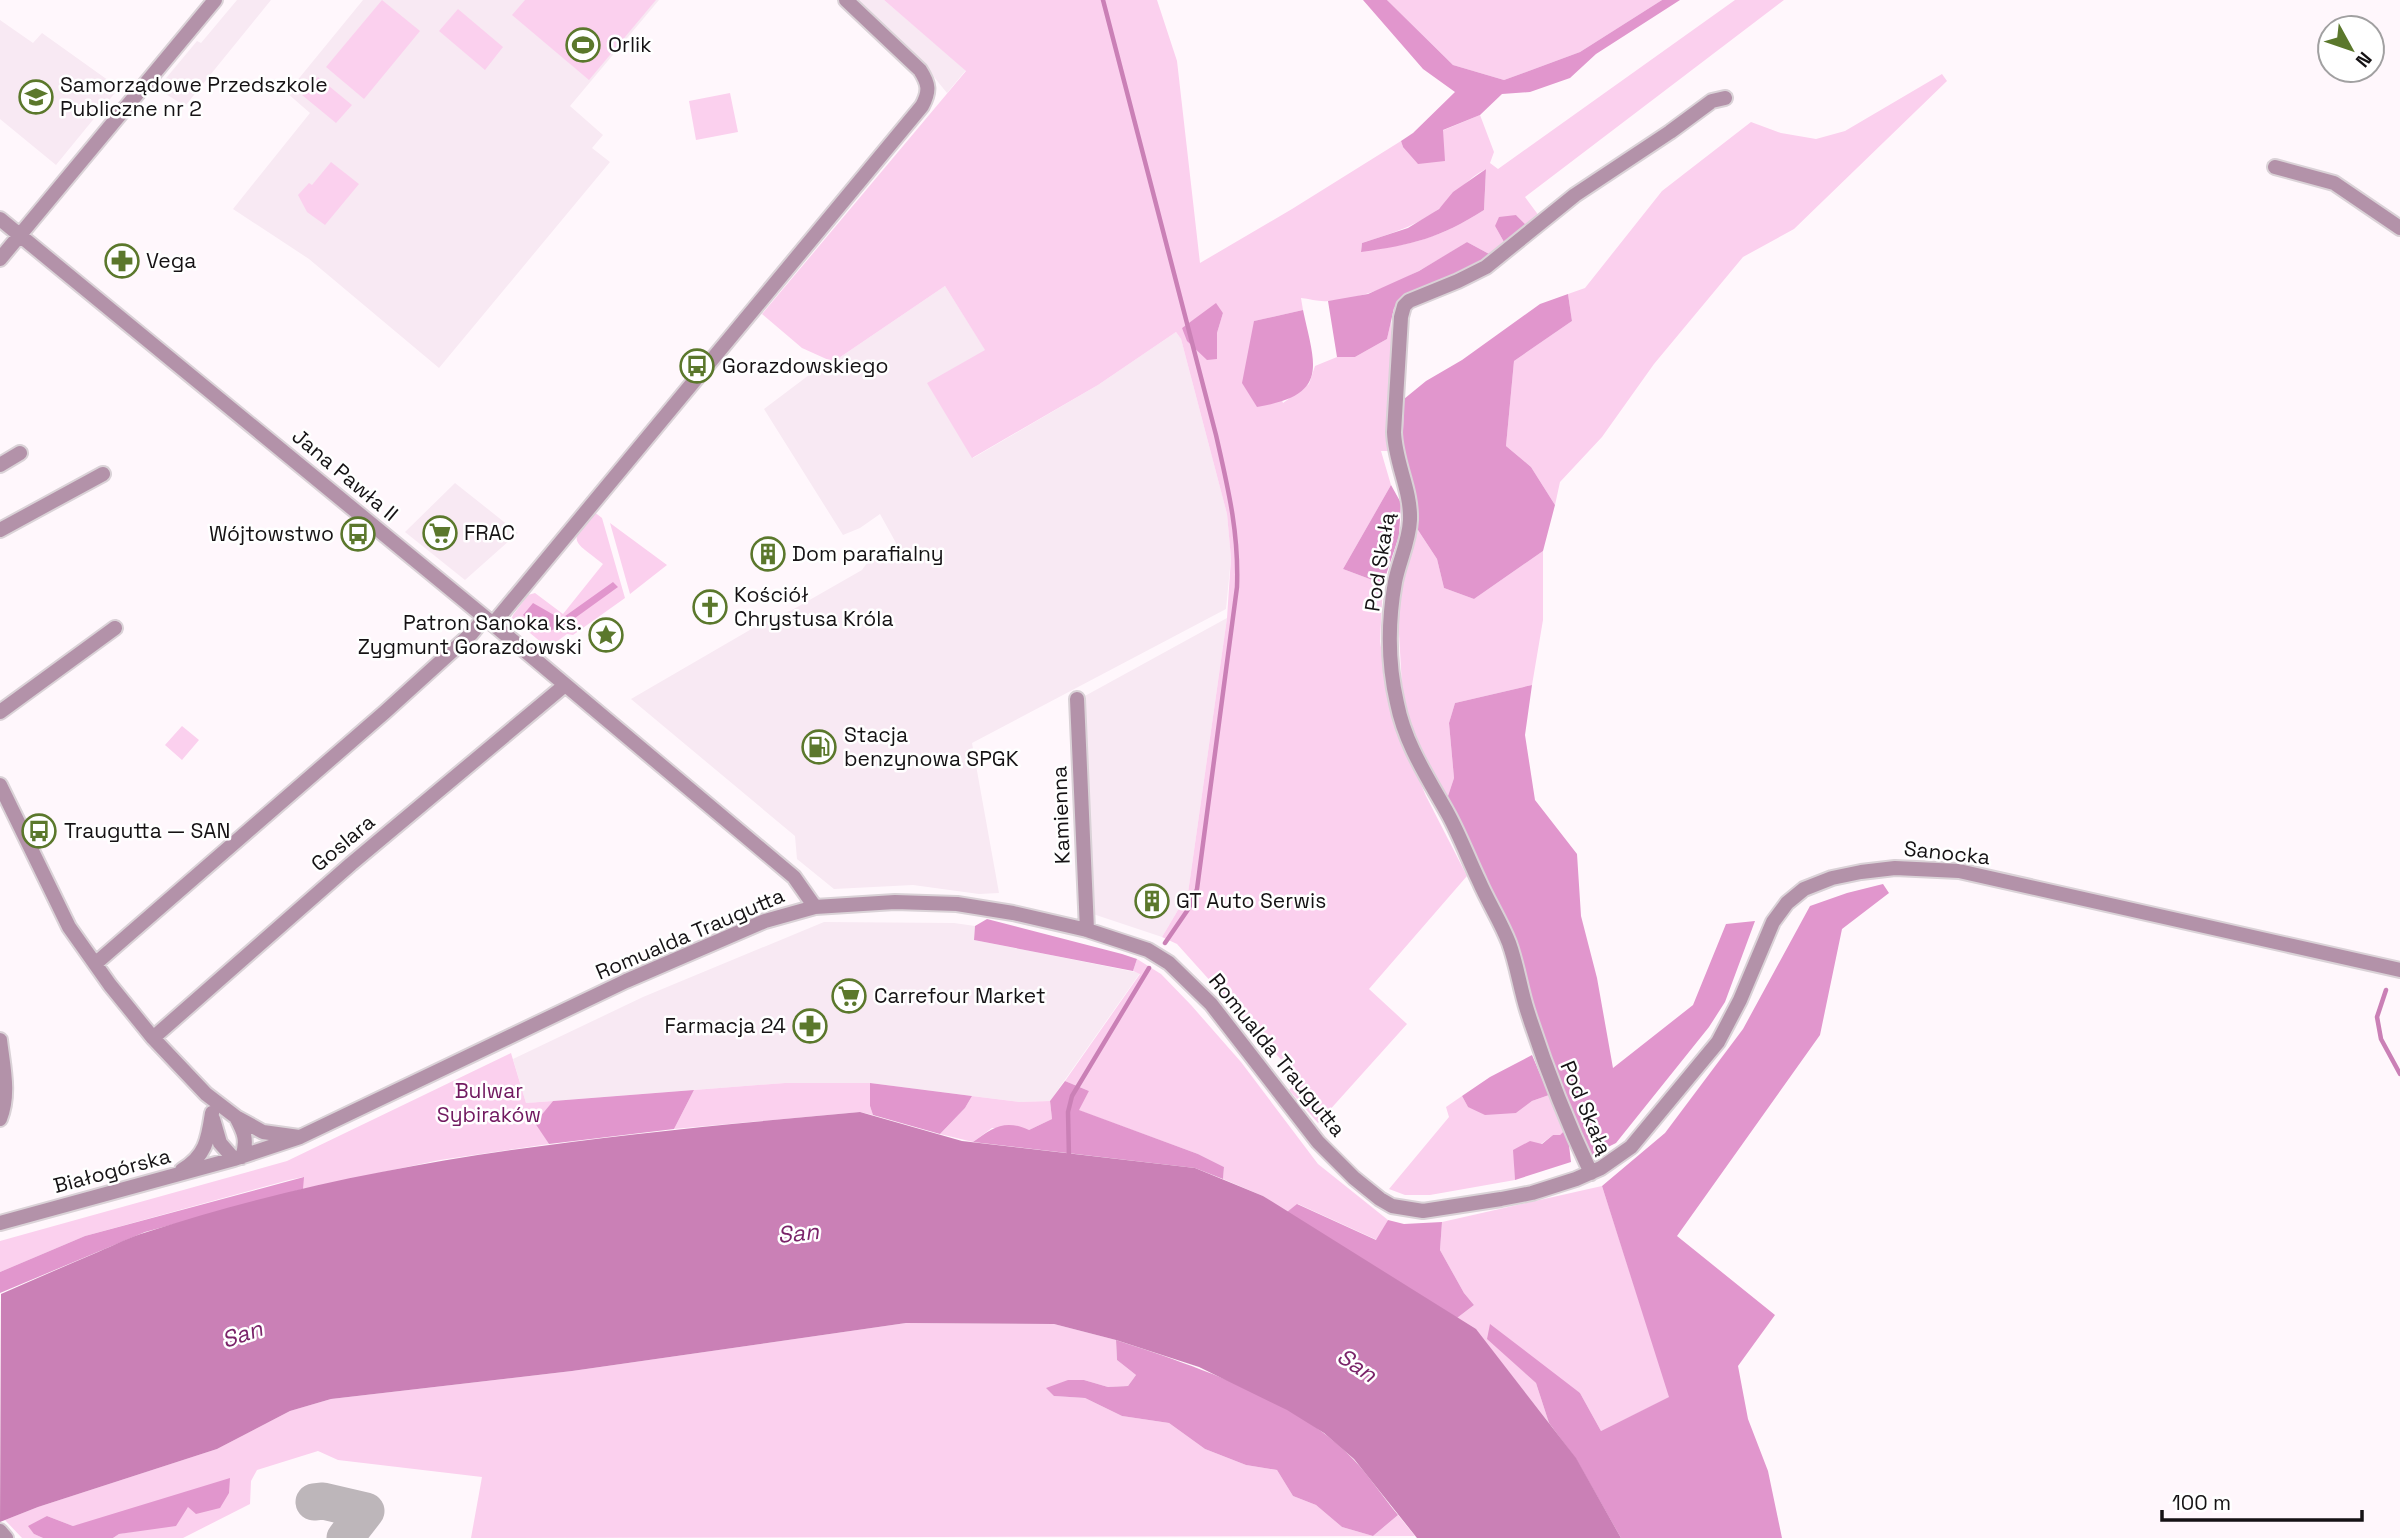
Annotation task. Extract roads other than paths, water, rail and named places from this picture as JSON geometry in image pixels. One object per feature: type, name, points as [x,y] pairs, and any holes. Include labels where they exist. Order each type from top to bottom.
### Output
[{"type":"street","points":[[0,260],[215,0]]},
{"type":"street","points":[[95,964],[489,621],[922,106],[928,95],[929,84],[920,70],[846,0]]},
{"type":"street","name":"Pod Skałą","points":[[1591,1173],[1543,1059],[1525,1006],[1509,943],[1465,846],[1426,779],[1397,706],[1391,666],[1392,605],[1408,539],[1410,508],[1395,450],[1394,432],[1401,317],[1404,306],[1409,301],[1486,267],[1575,195],[1712,101],[1725,98]]},
{"type":"street","points":[[2275,167],[2334,183],[2400,228]]},
{"type":"street","name":"Jana Pawła II","points":[[0,219],[489,621],[794,877],[815,907]]},
{"type":"street","points":[[0,465],[20,453]]},
{"type":"street","points":[[0,530],[103,474]]},
{"type":"street","points":[[0,712],[115,628]]},
{"type":"street","name":"Goslara","points":[[153,1038],[351,864],[565,684]]},
{"type":"street","name":"Kamienna","points":[[1076,699],[1087,930]]},
{"type":"street","points":[[0,785],[69,927],[110,985],[153,1038],[206,1094],[236,1117],[263,1132],[300,1137]]},
{"type":"street","name":"Sanocka","points":[[1591,1173],[1610,1163],[1637,1142],[1718,1042],[1740,1000],[1768,933],[1787,903],[1804,889],[1832,878],[1895,868],[1959,871],[2400,970]]},
{"type":"street","name":"Romualda Traugutta","points":[[238,1158],[300,1137],[626,981],[765,921],[815,907],[895,902],[957,904],[1013,913],[1087,930],[1148,950],[1188,979],[1227,1024],[1318,1142],[1367,1189],[1392,1206],[1423,1211],[1477,1203],[1532,1193],[1591,1173]]},
{"type":"street","points":[[0,1040],[6,1088],[5,1108],[0,1119]]},
{"type":"street","points":[[206,1094],[220,1143],[238,1158],[246,1145],[245,1134],[236,1117]]},
{"type":"street","points":[[169,1177],[191,1165],[201,1153],[207,1143],[212,1114]]},
{"type":"street","name":"Białogórska","points":[[0,1223],[238,1158]]},
{"type":"street","points":[[0,1531],[6,1538]]},
{"type":"water","name":"San","points":[[860,1112],[962,1141],[1195,1168],[1263,1196],[1476,1329],[1576,1458],[1621,1538],[1417,1538],[1354,1459],[1324,1433],[1287,1410],[1199,1367],[1116,1340],[1054,1324],[906,1323],[572,1371],[331,1399],[290,1411],[217,1449],[38,1507],[0,1522],[1,1294],[141,1234],[234,1206],[322,1184],[500,1152],[680,1129]]},
{"type":"waterway","points":[[1103,0],[1216,435],[1236,548],[1237,587],[1197,889],[1189,908],[1165,943]]},
{"type":"waterway","points":[[1069,1158],[1068,1112],[1072,1096],[1149,968]]},
{"type":"waterway","points":[[2386,990],[2377,1017],[2381,1039],[2400,1074]]},
{"type":"place","name":"Orlik","points":[[583,45]]},
{"type":"place","name":"Samorządowe Przedszkole Publiczne nr 2","points":[[36,97]]},
{"type":"place","name":"Vega","points":[[122,261]]},
{"type":"place","name":"Gorazdowskiego","points":[[697,366]]},
{"type":"place","name":"FRAC","points":[[440,533]]},
{"type":"place","name":"Wójtowstwo","points":[[358,534]]},
{"type":"place","name":"Dom parafialny","points":[[768,554]]},
{"type":"place","name":"Kościół Chrystusa Króla","points":[[710,607]]},
{"type":"place","name":"Patron Sanoka ks. Zygmunt Gorazdowski","points":[[606,635]]},
{"type":"place","name":"Stacja benzynowa SPGK","points":[[819,747]]},
{"type":"place","name":"Traugutta — SAN","points":[[39,831]]},
{"type":"place","name":"GT Auto Serwis","points":[[1152,901]]},
{"type":"place","name":"Carrefour Market","points":[[849,996]]},
{"type":"place","name":"Farmacja 24","points":[[810,1026]]},
{"type":"park label","name":"Bulwar Sybiraków","points":[[489,1103]]}]
